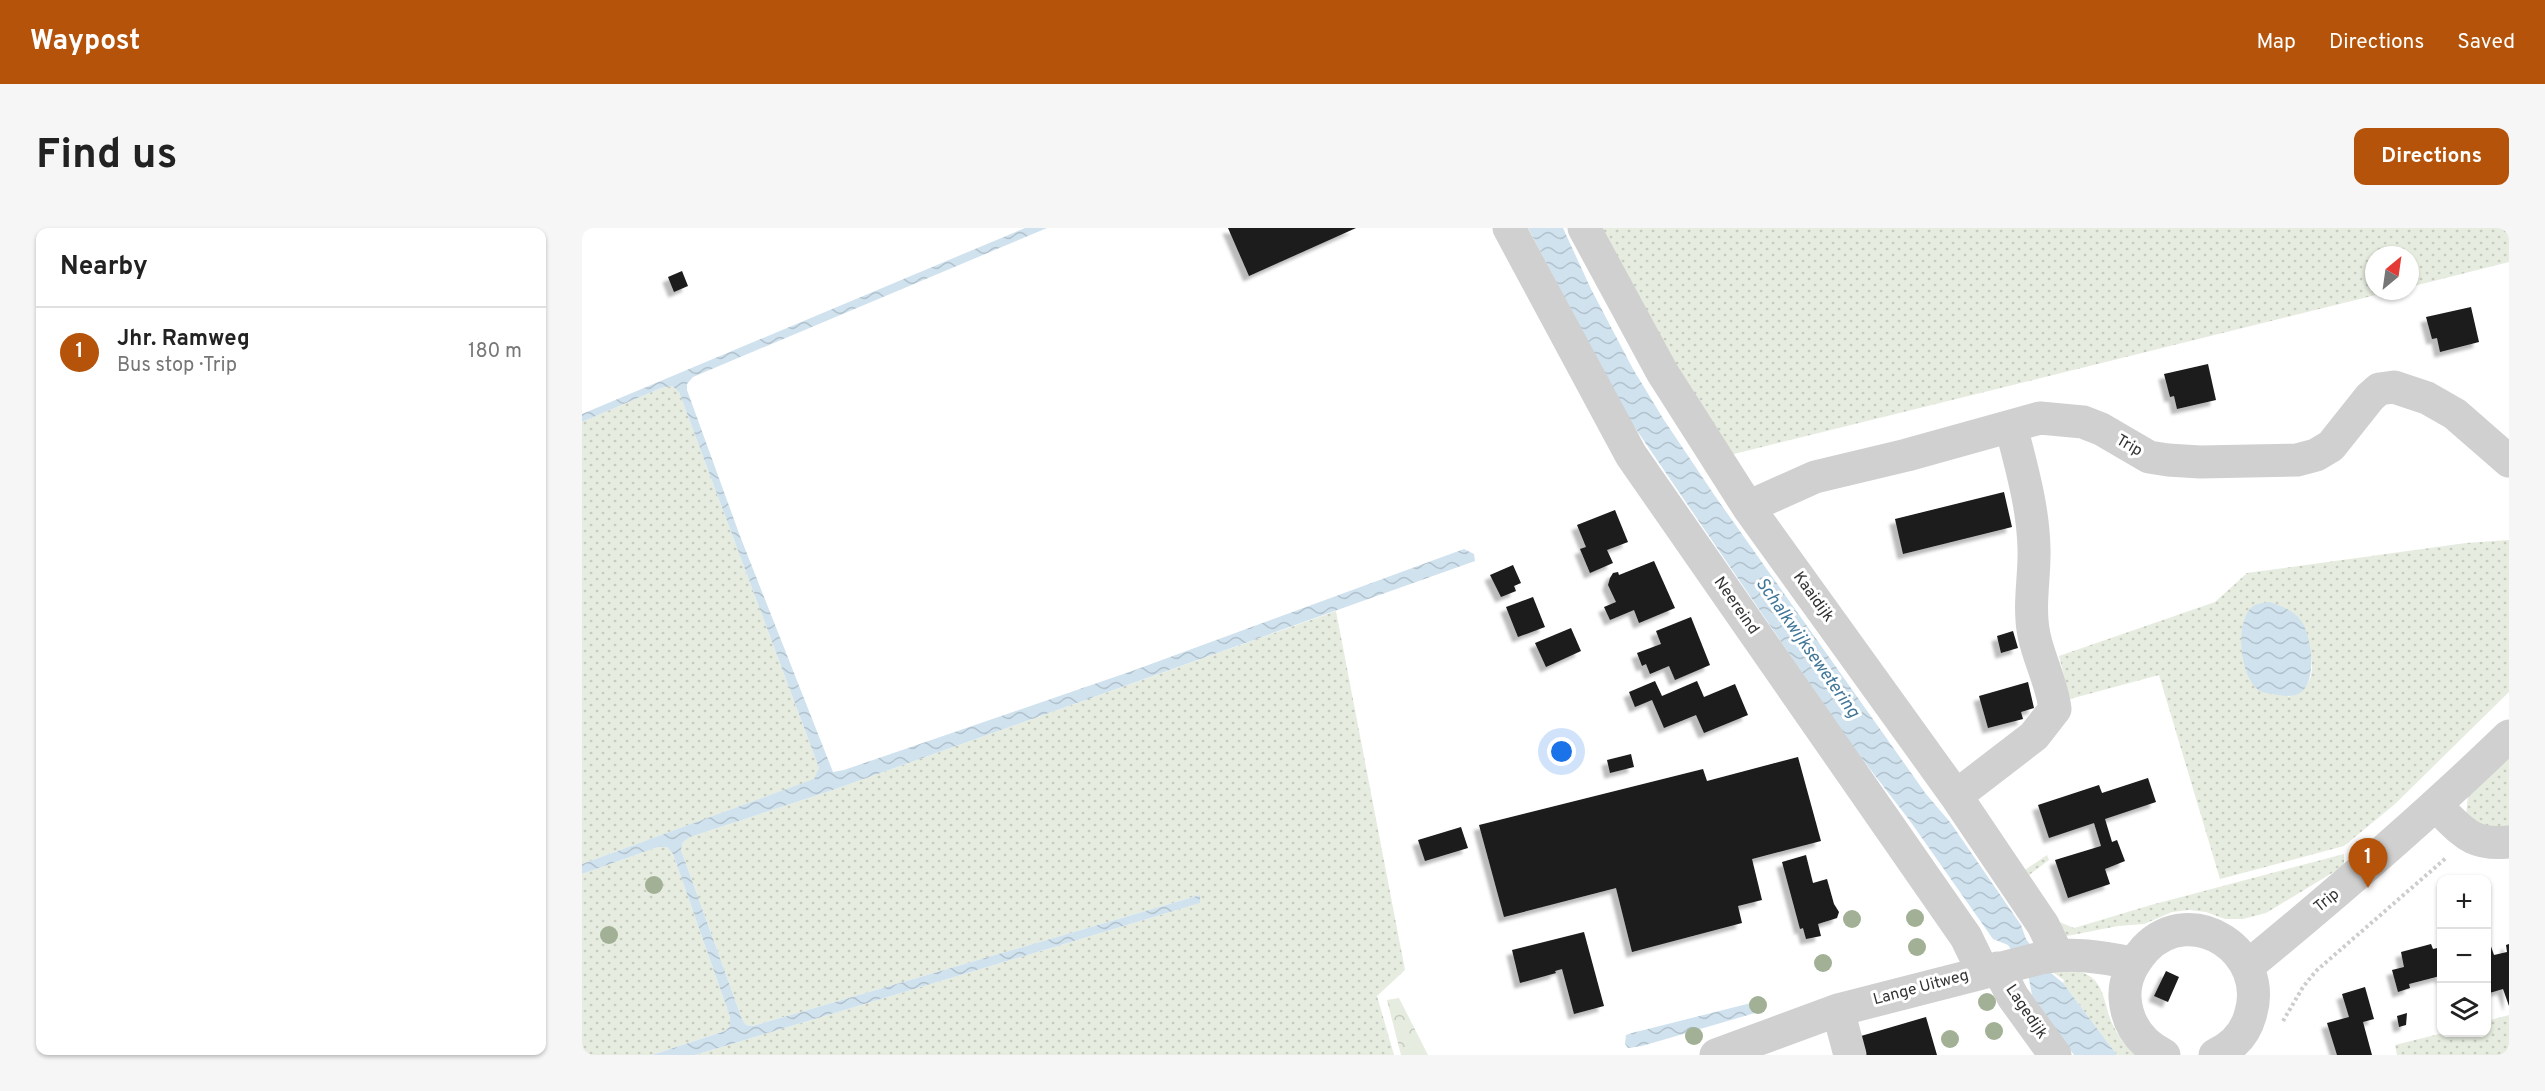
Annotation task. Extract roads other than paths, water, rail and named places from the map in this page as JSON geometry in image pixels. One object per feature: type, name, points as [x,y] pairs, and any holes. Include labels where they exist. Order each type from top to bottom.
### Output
[{"type":"street","name":"Neereind","points":[[1509,228],[1631,455],[1966,937],[2019,963]]},
{"type":"street","name":"Kaaidijk","points":[[1584,228],[1662,372],[1748,507],[1956,796],[2043,925],[2019,963]]},
{"type":"street","name":"Trip","points":[[1748,507],[1815,477],[1907,455],[2040,418],[2084,422],[2101,429],[2149,457],[2200,462],[2297,460],[2316,455],[2331,446],[2370,397],[2379,389],[2394,387],[2427,398],[2455,414],[2509,461]]},
{"type":"street","points":[[1956,796],[2034,736],[2055,709],[2053,693],[2034,636],[2031,591],[2034,548],[2030,505],[2011,426]]},
{"type":"street","name":"Trip","points":[[2248,966],[2436,806],[2509,736]]},
{"type":"street","points":[[2436,806],[2469,837],[2487,844],[2509,842]]},
{"type":"street","points":[[2164,1055],[2151,1048],[2135,1032],[2126,1012],[2124,989],[2132,963],[2154,940],[2175,932],[2198,930],[2220,937],[2238,951],[2253,979],[2255,1002],[2246,1029],[2227,1050],[2215,1055]]},
{"type":"street","name":"Lange Uitweg","points":[[1716,1055],[1838,1010],[2019,963],[2088,954],[2132,963]]},
{"type":"street","name":"Lagedijk","points":[[2019,963],[2013,997],[2044,1052]]},
{"type":"street","points":[[1838,1010],[1850,1055]]},
{"type":"water","points":[[1025,228],[1047,228],[693,377],[687,384],[687,390],[740,536],[833,772],[1132,671],[1464,549],[1474,554],[1475,561],[830,791],[690,837],[683,842],[681,850],[742,1019],[746,1025],[753,1026],[1200,895],[1200,903],[695,1055],[652,1055],[725,1031],[730,1026],[730,1017],[673,854],[667,847],[658,847],[582,874],[582,864],[814,779],[819,768],[679,392],[672,386],[661,388],[582,422],[582,414]]},
{"type":"water","name":"Schalkwijksewetering","points":[[1528,228],[1563,228],[1591,289],[1633,369],[1664,420],[1715,496],[1926,794],[1950,822],[2021,925],[2026,939],[2051,973],[2063,983],[2117,1055],[2074,1055],[2032,995],[2029,979],[2008,945],[1993,939],[1910,821],[1853,747],[1627,416]]},
{"type":"water","points":[[2269,602],[2295,614],[2303,623],[2306,632],[2311,655],[2310,678],[2306,687],[2295,695],[2260,691],[2253,685],[2244,663],[2241,637],[2246,615],[2252,607]]},
{"type":"water","points":[[1751,1003],[1757,1010],[1755,1013],[1642,1046],[1628,1048],[1625,1044],[1626,1035],[1632,1033]]},
{"type":"place","name":"Jhr. Ramweg","points":[[2368,888]]}]
